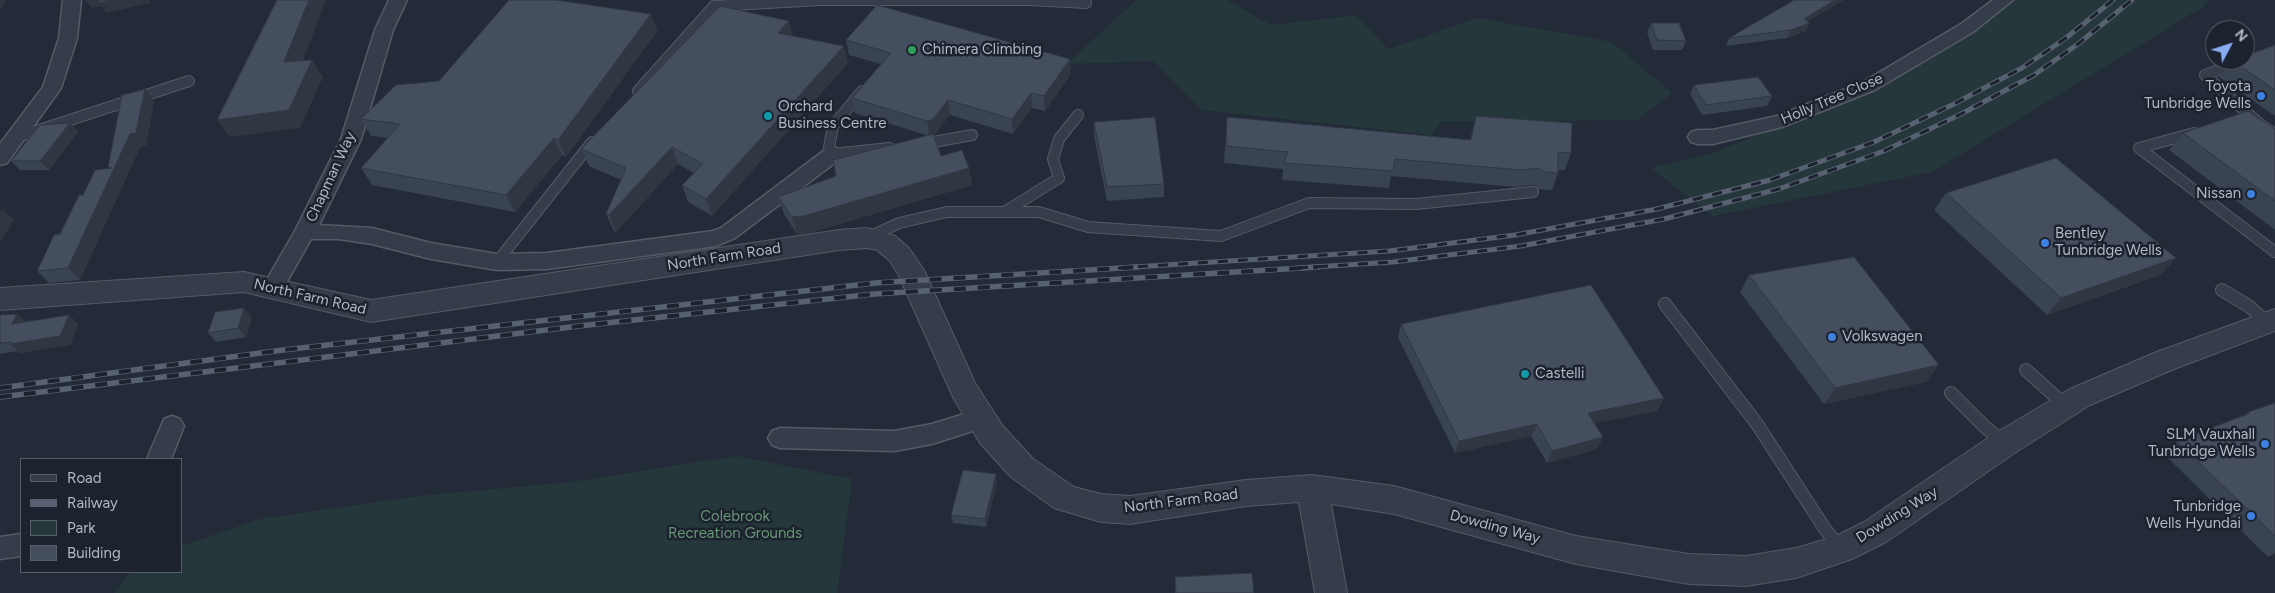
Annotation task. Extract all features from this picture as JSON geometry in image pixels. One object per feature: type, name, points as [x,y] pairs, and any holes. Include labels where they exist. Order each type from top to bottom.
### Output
[{"type":"street","points":[[0,158],[52,88],[68,38],[72,0]]},
{"type":"street","name":"Chapman Way","points":[[381,0],[384,30]]},
{"type":"street","name":"Chapman Way","points":[[273,288],[305,232],[351,139],[384,30],[398,0]]},
{"type":"street","name":"Holly Tree Close","points":[[1698,137],[1713,137],[1782,121],[1869,86],[1968,28],[2004,0]]},
{"type":"street","points":[[305,232],[339,232],[372,236],[431,251],[498,262],[547,261],[716,238],[734,229],[833,154]]},
{"type":"street","name":"North Farm Road","points":[[0,299],[244,282],[370,312],[840,240],[867,238],[886,243],[899,254],[910,270],[963,389],[980,419],[1003,449],[1022,468],[1065,498],[1101,508],[1130,510],[1246,493],[1312,488]]},
{"type":"street","name":"Dowding Way","points":[[1312,488],[1394,500],[1498,527],[1576,550],[1689,569],[1746,571],[1796,563],[1841,548],[1875,532],[2005,444],[2080,397],[2121,378],[2271,322]]},
{"type":"street","points":[[780,438],[894,441],[932,434],[980,419]]},
{"type":"street","points":[[159,458],[172,426]]},
{"type":"street","points":[[1312,488],[1331,593]]},
{"type":"street","points":[[0,548],[20,545]]},
{"type":"lane","points":[[633,97],[714,6],[820,0],[1029,0],[1086,3]]},
{"type":"lane","points":[[2218,70],[2205,75],[2262,126],[2275,134]]},
{"type":"lane","points":[[15,138],[189,81]]},
{"type":"lane","points":[[870,81],[833,126],[829,139],[833,154],[903,147],[972,135]]},
{"type":"lane","points":[[1005,212],[1059,178],[1053,159],[1059,139],[1078,115]]},
{"type":"lane","points":[[2204,130],[2139,148],[2275,252]]},
{"type":"lane","points":[[498,262],[568,170],[600,134]]},
{"type":"lane","points":[[867,238],[900,224],[947,212],[1039,212],[1088,226],[1221,236],[1309,203],[1416,204],[1533,192]]},
{"type":"lane","points":[[2222,290],[2271,322]]},
{"type":"lane","points":[[1665,304],[1757,424],[1824,529],[1841,548]]},
{"type":"lane","points":[[2026,370],[2066,406]]},
{"type":"lane","points":[[1951,393],[2005,444]]},
{"type":"green space","points":[[1136,0],[1227,0],[1271,25],[1356,15],[1388,49],[1478,18],[1612,42],[1672,93],[1637,120],[1440,122],[1432,135],[1201,110],[1154,61],[1067,64]]},
{"type":"green space","points":[[2010,0],[2209,0],[2203,7],[1932,172],[1713,216],[1651,168],[1716,152],[1847,98]]},
{"type":"green space","name":"Colebrook Recreation Grounds","points":[[737,456],[852,479],[837,593],[114,593],[130,573],[182,573],[182,546],[260,519],[418,496],[571,482]]},
{"type":"building","points":[[99,0],[113,0],[98,3]]},
{"type":"building","points":[[277,0],[309,0],[284,62],[312,60],[289,110],[217,120]]},
{"type":"building","points":[[509,0],[556,0],[651,14],[558,140],[554,138],[506,195],[361,168],[400,124],[361,119],[396,85],[439,81]]},
{"type":"building","points":[[1794,0],[1835,0],[1804,19],[1810,23],[1791,30],[1729,38]]},
{"type":"building","points":[[877,5],[1070,59],[1044,96],[1031,93],[1012,119],[948,100],[932,120],[927,121],[852,98],[891,53],[846,40]]},
{"type":"building","points":[[720,6],[789,21],[778,33],[844,46],[706,199],[682,185],[703,164],[672,147],[609,215],[606,214],[626,168],[581,149]]},
{"type":"building","points":[[1651,23],[1679,23],[1686,41],[1657,40]]},
{"type":"building","points":[[2275,45],[2275,90],[2246,70],[2255,70],[2255,52]]},
{"type":"building","points":[[1758,77],[1772,96],[1706,105],[1694,85]]},
{"type":"building","points":[[145,89],[136,133],[130,134],[68,268],[37,271],[54,235],[60,234],[79,195],[83,195],[95,170],[112,168],[108,167],[122,95]]},
{"type":"building","points":[[2248,111],[2275,129],[2275,201],[2183,133]]},
{"type":"building","points":[[1476,116],[1572,123],[1571,153],[1558,152],[1558,173],[1545,172],[1539,168],[1521,170],[1395,159],[1393,171],[1284,163],[1288,152],[1226,146],[1227,117],[1471,140]]},
{"type":"building","points":[[1155,117],[1164,184],[1107,187],[1094,122]]},
{"type":"building","points":[[70,123],[40,161],[11,161],[40,125]]},
{"type":"building","points":[[933,134],[941,156],[962,150],[969,168],[804,216],[792,217],[778,197],[836,176],[833,160]]},
{"type":"building","name":"Bentley Tunbridge Wells","points":[[2056,158],[2176,258],[2061,298],[1946,193]]},
{"type":"building","name":"Volkswagen","points":[[1854,257],[1939,365],[1835,388],[1749,275]]},
{"type":"building","name":"Castelli","points":[[1591,285],[1664,398],[1588,413],[1603,437],[1552,451],[1537,424],[1459,441],[1401,324]]},
{"type":"building","points":[[244,308],[238,328],[208,333],[215,312]]},
{"type":"building","points":[[17,314],[12,324],[69,315],[60,336],[10,344],[11,342],[0,343],[0,315]]},
{"type":"building","name":"Tunbridge Wells Hyundai","points":[[2275,403],[2275,536],[2177,441]]},
{"type":"building","points":[[963,470],[996,474],[985,519],[951,515]]},
{"type":"building","points":[[1252,573],[1254,593],[1176,593],[1175,577]]},
{"type":"railway","points":[[1118,268],[1389,251],[1515,235],[1657,209],[1770,180],[1874,142],[1952,105],[2022,68],[2066,38],[2113,0]]},
{"type":"railway","points":[[1298,268],[1393,262],[1521,246],[1664,219],[1779,189],[1884,151],[1963,113],[2034,75],[2078,44],[2132,0]]},
{"type":"railway","points":[[0,388],[283,350],[875,283],[1138,267]]},
{"type":"railway","points":[[0,397],[579,326],[874,294],[1318,267]]},
{"type":"place","name":"Chimera Climbing","points":[[912,50]]},
{"type":"place","name":"Toyota Tunbridge Wells","points":[[2261,96]]},
{"type":"place","name":"Orchard Business Centre","points":[[768,116]]},
{"type":"place","name":"Nissan","points":[[2251,194]]},
{"type":"place","name":"Bentley Tunbridge Wells","points":[[2045,243]]},
{"type":"place","name":"Volkswagen","points":[[1832,337]]},
{"type":"place","name":"Castelli","points":[[1525,374]]},
{"type":"place","name":"SLM Vauxhall Tunbridge Wells","points":[[2265,444]]},
{"type":"place","name":"Tunbridge Wells Hyundai","points":[[2251,516]]}]
